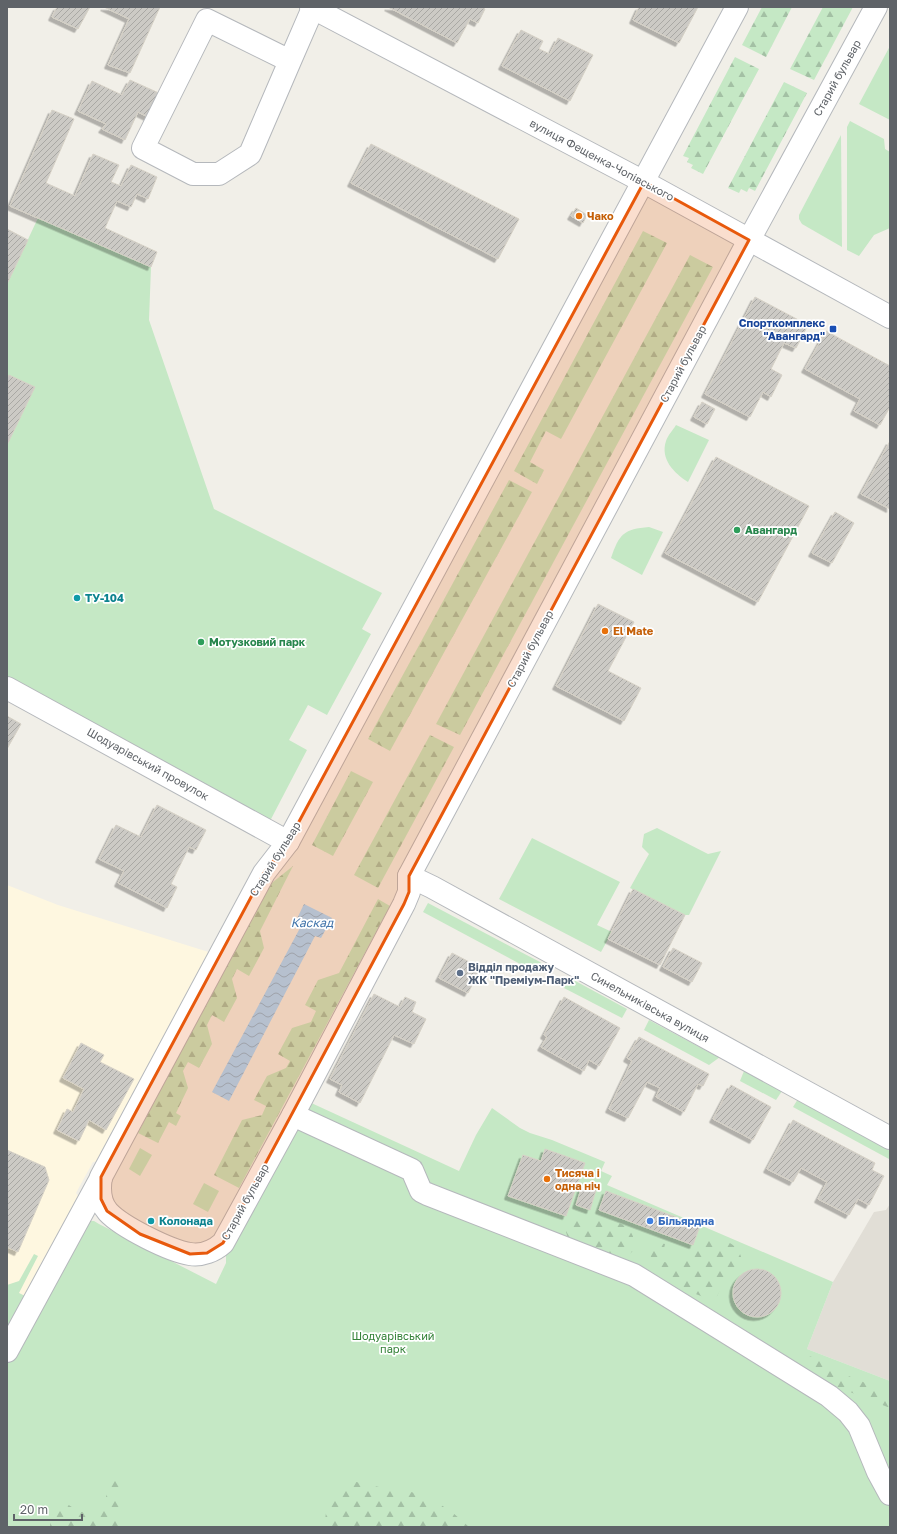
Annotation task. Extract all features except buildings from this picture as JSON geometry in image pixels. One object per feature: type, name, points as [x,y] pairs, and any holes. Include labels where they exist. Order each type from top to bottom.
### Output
[{"type":"street","name":"Старий бульвар","points":[[737,7],[288,842],[264,873],[101,1177],[99,1188],[101,1199],[108,1212],[140,1234],[175,1250],[190,1254],[207,1253],[224,1243],[404,904],[409,892],[409,876],[749,240],[880,10]]},
{"type":"street","name":"вулиця Фещенка-Чопівського","points":[[312,8],[644,182],[890,317]]},
{"type":"street","points":[[290,61],[207,20],[143,148],[193,174],[219,174],[250,154],[290,61],[312,8]]},
{"type":"street","name":"Шодуарівський провулок","points":[[7,688],[288,842]]},
{"type":"street","name":"Синельниківська вулиця","points":[[409,876],[890,1138]]},
{"type":"street","points":[[293,1115],[412,1170],[421,1191],[427,1194],[634,1276],[829,1396],[848,1412],[859,1426],[878,1472],[890,1494]]},
{"type":"street","points":[[7,1351],[101,1177]]},
{"type":"highlighted area","points":[[644,182],[749,240],[409,876],[409,892],[404,904],[223,1243],[207,1253],[190,1254],[140,1234],[107,1211],[101,1199],[101,1177],[264,873],[288,842]]},
{"type":"shaded area","points":[[7,885],[58,905],[215,954],[100,1161],[93,1162],[76,1193],[79,1197],[29,1298],[7,1287]]},
{"type":"shaded area","points":[[890,1204],[890,1381],[807,1349],[833,1282],[874,1212],[886,1210]]},
{"type":"green space","points":[[762,7],[792,7],[766,57],[742,45]]},
{"type":"green space","points":[[823,7],[853,7],[814,80],[790,69]]},
{"type":"green space","points":[[890,46],[890,120],[859,104]]},
{"type":"green space","points":[[735,57],[759,69],[703,174],[691,168],[693,165],[687,162],[689,158],[683,156]]},
{"type":"green space","points":[[784,82],[807,93],[755,191],[749,188],[747,192],[741,189],[739,193],[728,188]]},
{"type":"green space","points":[[850,121],[884,139],[885,149],[890,152],[890,228],[874,235],[859,256],[847,250],[847,127]]},
{"type":"green space","points":[[841,135],[842,247],[802,224],[799,219],[799,215]]},
{"type":"green space","points":[[38,218],[151,267],[149,320],[214,509],[382,593],[362,629],[371,634],[327,715],[308,705],[289,740],[307,750],[270,821],[7,678],[7,284]]},
{"type":"green space","points":[[643,231],[667,243],[561,439],[546,431],[530,462],[544,470],[537,484],[514,471]]},
{"type":"green space","points":[[690,255],[713,267],[460,735],[436,724]]},
{"type":"green space","points":[[676,425],[709,440],[688,482],[673,470],[665,454],[666,441]]},
{"type":"green space","points":[[509,480],[532,492],[390,751],[368,739]]},
{"type":"green space","points":[[649,527],[663,532],[642,575],[611,558],[617,543],[624,534],[634,529]]},
{"type":"green space","points":[[430,735],[454,747],[378,888],[354,875]]},
{"type":"green space","points":[[351,771],[373,782],[333,856],[312,845]]},
{"type":"green space","points":[[657,828],[708,854],[721,851],[689,915],[685,915],[630,888],[649,854],[642,847],[644,834]]},
{"type":"green space","points":[[532,838],[620,882],[597,925],[612,932],[601,952],[499,899]]},
{"type":"green space","points":[[293,866],[260,931],[264,948],[249,976],[237,969],[232,979],[237,998],[224,1022],[212,1015],[207,1025],[212,1044],[199,1068],[188,1062],[183,1071],[188,1088],[176,1113],[181,1116],[176,1126],[169,1122],[158,1143],[138,1133],[268,886]]},
{"type":"green space","points":[[378,899],[390,906],[239,1188],[214,1175],[242,1120],[262,1115],[266,1106],[254,1100],[267,1076],[286,1068],[290,1061],[278,1054],[292,1028],[311,1022],[316,1011],[305,1005],[318,980],[339,973]]},
{"type":"green space","points":[[428,903],[540,962],[542,964],[537,973],[423,912]]},
{"type":"green space","points":[[568,977],[627,1009],[622,1018],[562,987]]},
{"type":"green space","points":[[649,1020],[720,1057],[709,1065],[644,1030]]},
{"type":"green space","points":[[744,1071],[782,1091],[776,1100],[740,1081]]},
{"type":"green space","points":[[798,1099],[890,1151],[889,1159],[793,1107]]},
{"type":"green space","name":"Шодуарівський парк","points":[[307,1101],[459,1171],[476,1135],[492,1108],[520,1128],[530,1133],[552,1140],[605,1162],[601,1171],[612,1176],[607,1185],[833,1282],[807,1349],[890,1381],[890,1527],[7,1527],[7,1285],[19,1281],[34,1254],[38,1256],[19,1293],[29,1298],[88,1221],[94,1221],[216,1284],[226,1263],[226,1252]]},
{"type":"green space","points":[[140,1148],[152,1155],[140,1176],[129,1169]]},
{"type":"green space","points":[[204,1183],[219,1191],[208,1212],[193,1204]]},
{"type":"green space","points":[[593,1218],[616,1222],[628,1228],[632,1233],[635,1249],[625,1256],[612,1256],[568,1238],[566,1232],[573,1221]]},
{"type":"green space","points":[[706,1237],[718,1238],[730,1243],[739,1251],[742,1263],[726,1277],[717,1296],[708,1299],[688,1291],[664,1278],[651,1262],[652,1253],[660,1243],[665,1244],[663,1253],[664,1262],[676,1264],[704,1247]]},
{"type":"green space","points":[[813,1356],[846,1375],[890,1393],[890,1408],[835,1386],[804,1367],[805,1358]]},
{"type":"green space","points":[[111,1479],[119,1481],[122,1484],[122,1519],[125,1527],[50,1527],[54,1514],[60,1505],[67,1504],[80,1512],[88,1512],[101,1505],[106,1497],[108,1480]]},
{"type":"green space","points":[[352,1481],[379,1487],[399,1489],[427,1496],[452,1512],[469,1527],[324,1527],[328,1504],[333,1493],[343,1484]]},
{"type":"water","name":"Каскад","points":[[304,904],[332,918],[321,938],[315,936],[229,1101],[212,1092],[300,928],[294,925]]},
{"type":"place","name":"Чако","points":[[579,216]]},
{"type":"place","name":"Спорткомплекс \"Авангард\"","points":[[833,329]]},
{"type":"place","name":"Авангард","points":[[737,530]]},
{"type":"place","name":"ТУ-104","points":[[77,598]]},
{"type":"place","name":"El Mate","points":[[605,631]]},
{"type":"place","name":"Мотузковий парк","points":[[201,642]]},
{"type":"place","name":"Відділ продажу ЖК \"Преміум-Парк\"","points":[[460,973]]},
{"type":"place","name":"Тисяча і одна ніч","points":[[547,1179]]},
{"type":"place","name":"Колонада","points":[[151,1221]]},
{"type":"place","name":"Більярдна","points":[[650,1221]]}]
